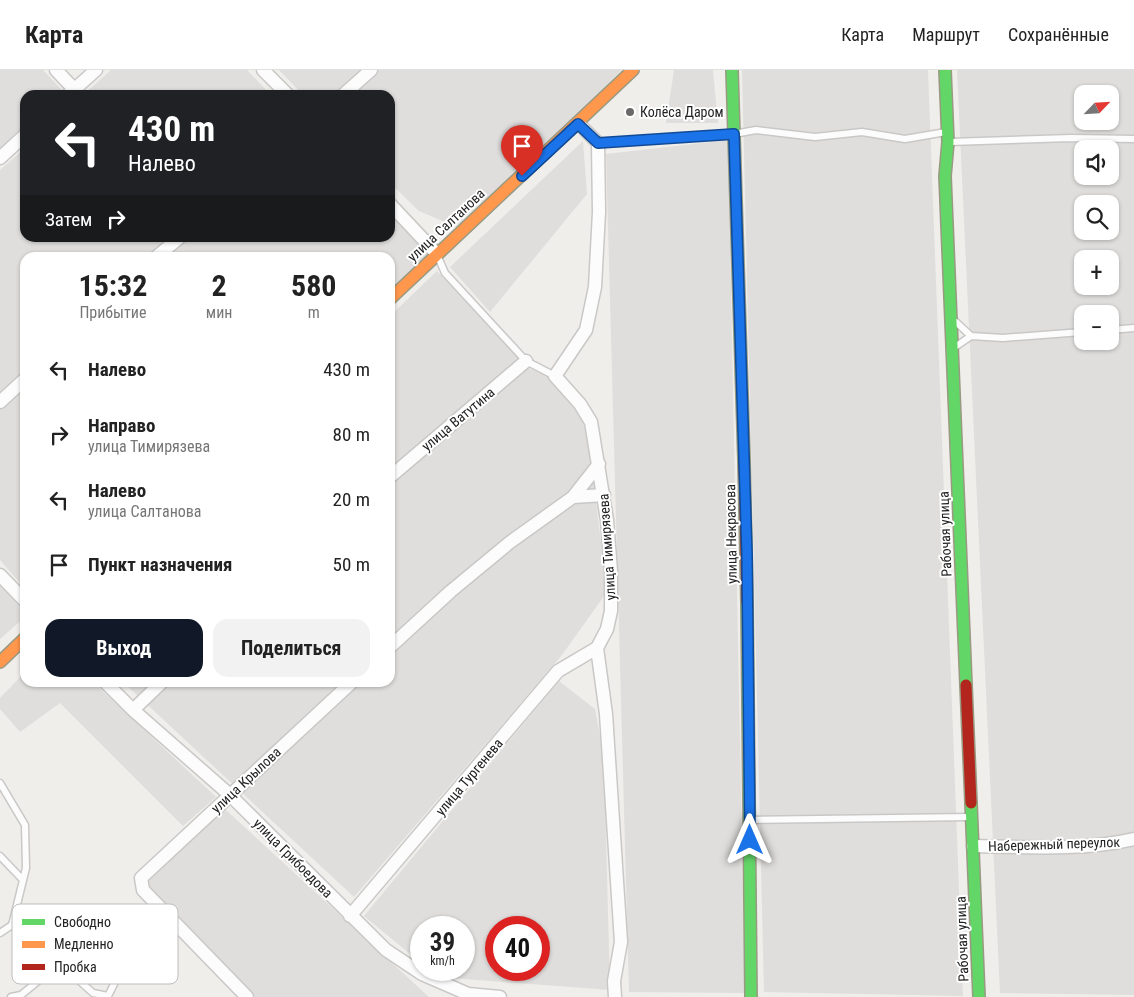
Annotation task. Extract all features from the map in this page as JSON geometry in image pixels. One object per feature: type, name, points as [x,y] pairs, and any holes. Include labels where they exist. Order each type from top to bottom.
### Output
[{"type":"street","points":[[56,70],[70,90]]},
{"type":"street","points":[[73,90],[96,70]]},
{"type":"street","points":[[263,70],[283,90]]},
{"type":"street","points":[[348,90],[371,70]]},
{"type":"street","name":"улица Салтанова","points":[[395,294],[578,124],[633,70]]},
{"type":"street","name":"улица Некрасова","points":[[732,70],[747,555],[751,997]]},
{"type":"street","name":"Рабочая улица","points":[[945,70],[948,137],[945,176],[979,997]]},
{"type":"street","points":[[556,376],[586,330],[595,288],[599,212],[598,143],[578,124]]},
{"type":"street","points":[[0,158],[20,140]]},
{"type":"street","points":[[395,209],[437,254]]},
{"type":"street","points":[[162,252],[174,242]]},
{"type":"street","name":"улица Ватутина","points":[[395,473],[526,361]]},
{"type":"street","name":"улица Тимирязева","points":[[556,376],[580,404],[591,422],[604,496],[611,571],[611,611],[607,629],[597,648]]},
{"type":"street","points":[[0,402],[20,384]]},
{"type":"street","points":[[395,642],[451,591],[510,543],[573,497],[599,464]]},
{"type":"street","points":[[573,497],[604,496]]},
{"type":"street","points":[[0,575],[20,596]]},
{"type":"street","points":[[0,662],[20,643]]},
{"type":"street","points":[[597,648],[606,714],[621,942],[614,981],[616,997]]},
{"type":"street","name":"улица Тургенева","points":[[350,916],[558,671],[597,648]]},
{"type":"street","name":"улица Грибоедова","points":[[110,687],[133,710],[230,796],[386,950],[422,974],[468,994],[500,997]]},
{"type":"street","points":[[133,710],[157,687]]},
{"type":"street","name":"улица Крылова","points":[[157,904],[143,890],[141,878],[347,687]]},
{"type":"street","name":"Набережный переулок","points":[[973,846],[1046,847],[1111,844],[1134,839]]},
{"type":"street","name":"улица Крылова","points":[[178,926],[247,997]]},
{"type":"lane","points":[[598,143],[734,134],[756,130],[815,136],[862,132],[905,139],[948,137],[1134,139]]},
{"type":"lane","points":[[437,254],[445,273],[526,361],[556,376]]},
{"type":"lane","points":[[952,318],[971,336]]},
{"type":"lane","points":[[1119,329],[1134,328]]},
{"type":"lane","points":[[952,349],[971,336],[1003,338],[1074,333]]},
{"type":"lane","points":[[0,783],[25,825],[26,868],[17,904]]},
{"type":"lane","points":[[749,820],[972,817]]},
{"type":"lane","points":[[0,856],[23,880]]},
{"type":"lane","points":[[0,933],[12,925]]},
{"type":"lane","points":[[12,997],[21,995],[34,984]]},
{"type":"lane","points":[[83,984],[93,993],[108,996],[114,984]]},
{"type":"shaded area","points":[[0,70],[43,70],[62,90],[20,90],[20,130],[0,149]]},
{"type":"shaded area","points":[[111,70],[247,70],[266,90],[89,90]]},
{"type":"shaded area","points":[[279,70],[622,70],[459,228],[419,211],[395,188],[395,90],[298,90]]},
{"type":"shaded area","points":[[674,70],[713,70],[718,123],[666,123]]},
{"type":"shaded area","points":[[742,70],[928,70],[963,996],[764,992]]},
{"type":"shaded area","points":[[957,70],[1134,70],[1134,995],[1000,993]]},
{"type":"shaded area","points":[[728,140],[745,993],[629,992],[606,154]]},
{"type":"shaded area","points":[[583,141],[587,194],[490,312],[450,267]]},
{"type":"shaded area","points":[[20,152],[20,242],[395,242],[395,220],[429,254],[395,286],[395,252],[20,252],[20,583],[0,560],[0,170]]},
{"type":"shaded area","points":[[437,271],[528,368],[549,377],[583,420],[592,468],[607,592],[562,655],[354,897],[128,687],[395,687],[395,311]]},
{"type":"shaded area","points":[[0,584],[20,607],[20,621],[0,639]]},
{"type":"shaded area","points":[[20,677],[20,687],[98,687],[216,797],[183,826],[60,703],[20,732],[0,709],[0,698]]},
{"type":"shaded area","points":[[559,681],[595,709],[604,759],[610,990],[490,981],[550,981],[550,916],[485,916],[485,981],[475,980],[475,916],[410,916],[410,954],[364,916]]},
{"type":"shaded area","points":[[225,809],[429,997],[255,997],[178,918],[178,904],[164,904],[145,884]]},
{"type":"traffic: fast","points":[[732,70],[744,461]]},
{"type":"traffic: fast","points":[[945,70],[948,142],[945,176],[966,685]]},
{"type":"traffic: fast","points":[[747,602],[751,997]]},
{"type":"traffic: fast","points":[[971,803],[979,997]]},
{"type":"traffic: slow","points":[[395,294],[633,70]]},
{"type":"traffic: slow","points":[[0,662],[20,643]]},
{"type":"traffic: jam","points":[[744,461],[747,602]]},
{"type":"traffic: jam","points":[[966,685],[971,803]]},
{"type":"place","name":"Колёса Даром","points":[[630,112]]},
{"type":"route","points":[[522,176],[578,124],[598,143],[734,134],[747,555],[750,840]]}]
